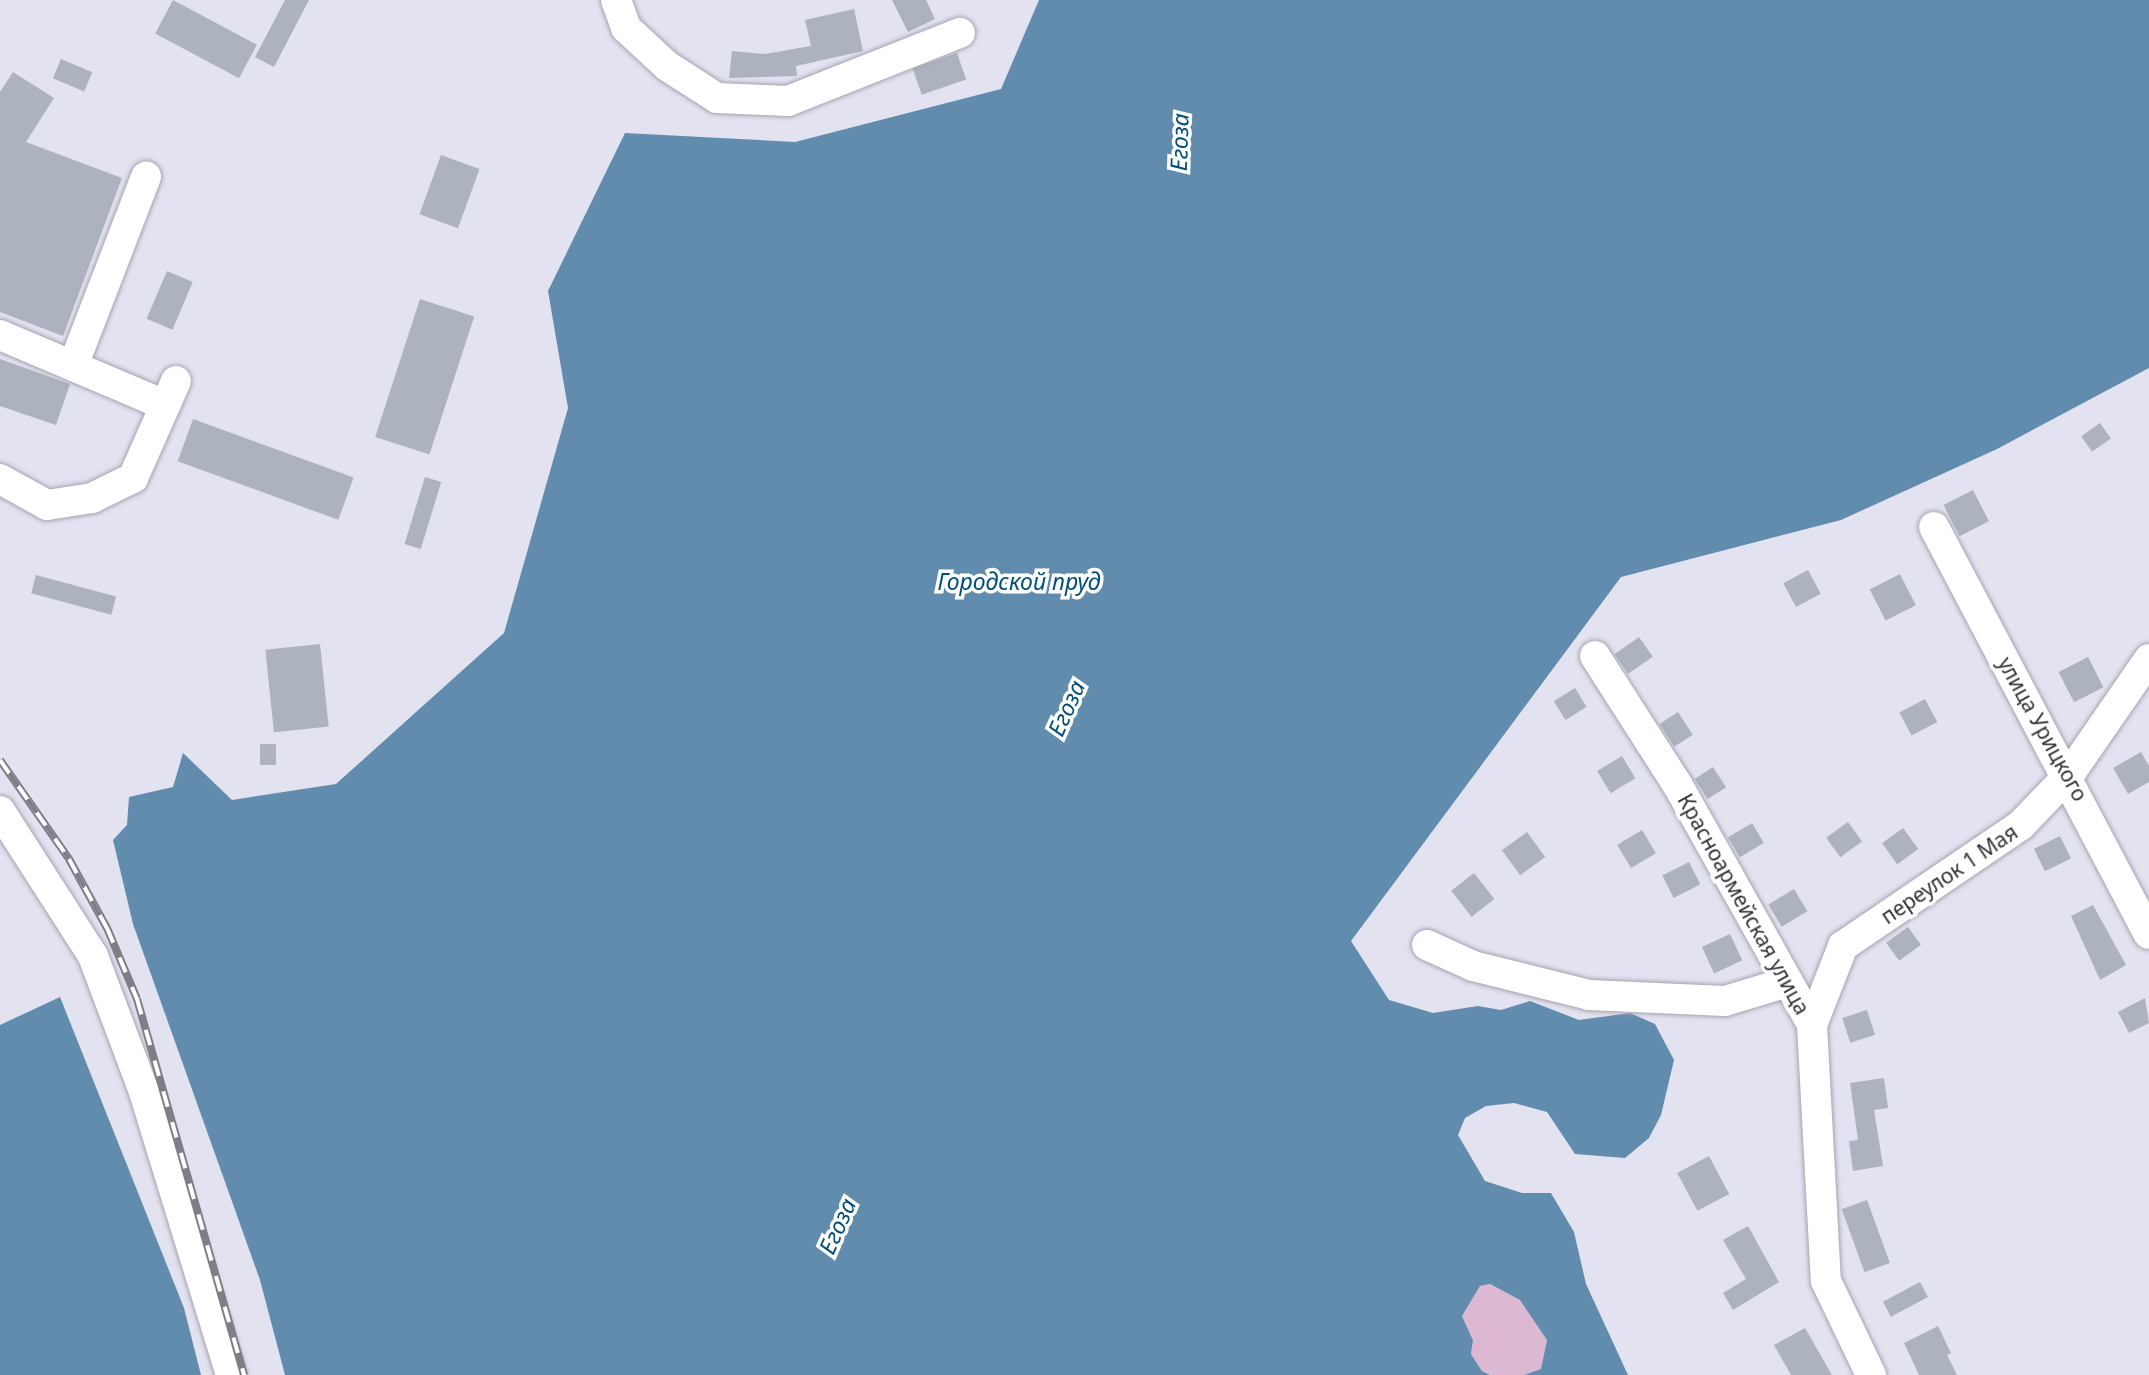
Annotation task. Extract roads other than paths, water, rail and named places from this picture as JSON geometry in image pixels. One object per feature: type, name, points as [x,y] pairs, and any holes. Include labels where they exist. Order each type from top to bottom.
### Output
[{"type":"street","points":[[616,0],[626,28],[667,66],[717,97],[788,101],[960,33]]},
{"type":"street","points":[[73,366],[146,177]]},
{"type":"street","points":[[0,335],[73,366],[170,393],[133,478],[92,498],[47,505],[0,479]]},
{"type":"street","name":"улица Урицкого","points":[[1934,527],[2068,775],[2149,934]]},
{"type":"street","name":"Красноармейская улица","points":[[1595,656],[1677,784],[1812,1025],[1826,1281],[1871,1375]]},
{"type":"street","name":"переулок 1 Мая","points":[[1812,1025],[1843,946],[2021,825],[2068,775],[2149,659]]},
{"type":"street","points":[[0,811],[93,957],[144,1092],[231,1375]]},
{"type":"street","points":[[1427,945],[1473,967],[1517,979],[1639,1000],[1725,1001],[1788,982]]},
{"type":"water","name":"Городской пруд","points":[[1039,0],[2149,0],[2149,368],[1997,449],[1841,520],[1621,577],[1351,941],[1389,1000],[1433,1013],[1478,1006],[1501,1010],[1530,1001],[1579,1020],[1630,1013],[1655,1024],[1674,1060],[1661,1115],[1649,1138],[1625,1158],[1575,1154],[1547,1112],[1514,1103],[1486,1106],[1465,1118],[1458,1135],[1485,1181],[1522,1193],[1551,1193],[1574,1232],[1586,1284],[1628,1375],[1524,1375],[1541,1369],[1547,1340],[1520,1300],[1490,1284],[1480,1286],[1462,1316],[1473,1340],[1471,1354],[1482,1371],[1490,1375],[285,1375],[260,1280],[133,924],[113,840],[127,825],[129,797],[173,787],[183,753],[232,800],[336,784],[504,633],[568,408],[548,291],[625,133],[795,142],[1001,89]]},
{"type":"water","points":[[60,997],[184,1308],[201,1375],[0,1375],[0,1025]]},
{"type":"railway","points":[[0,760],[69,859],[107,928],[137,999],[244,1375]]},
{"type":"water label","name":"Егоза","points":[[1179,142]]},
{"type":"water label","name":"Егоза","points":[[1066,708]]},
{"type":"water label","name":"Егоза","points":[[837,1226]]}]
